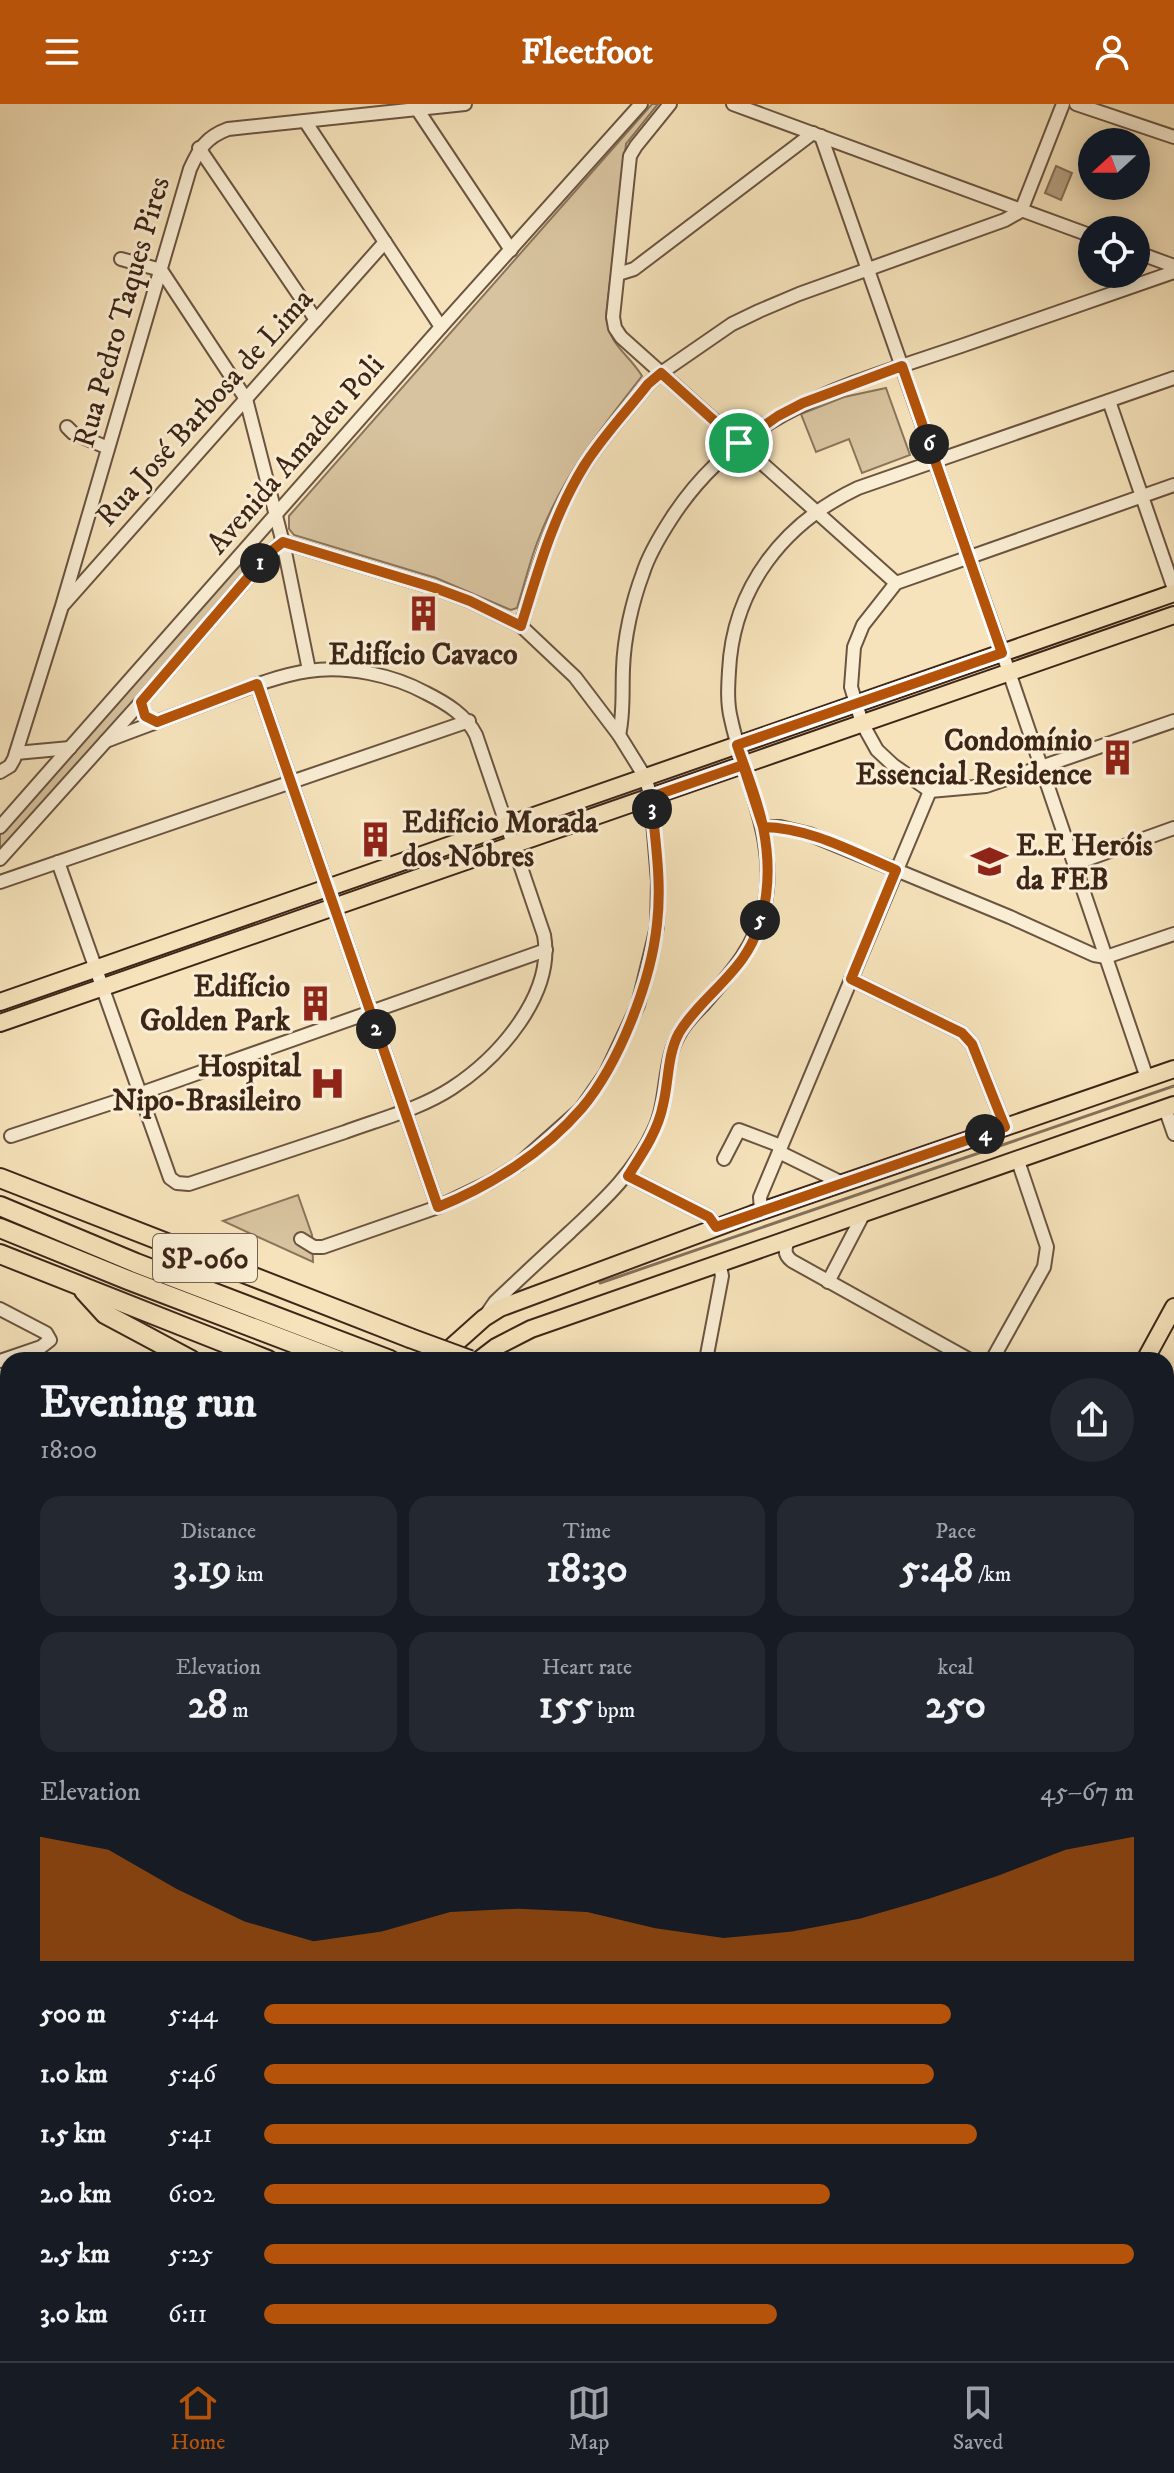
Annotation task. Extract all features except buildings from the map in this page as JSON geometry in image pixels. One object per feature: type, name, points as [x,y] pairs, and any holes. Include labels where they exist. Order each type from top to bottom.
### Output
[{"type":"highway","name":"SP-060","points":[[0,1178],[448,1352]]},
{"type":"highway","name":"SP-060","points":[[0,1206],[136,1263],[369,1352]]},
{"type":"highway","name":"SP-060","points":[[0,1228],[317,1352]]},
{"type":"highway","name":"SP-060","points":[[0,1254],[248,1352]]},
{"type":"highway","points":[[80,1286],[105,1314],[176,1352]]},
{"type":"main road","points":[[0,1002],[1174,591]]},
{"type":"main road","points":[[0,1023],[1174,615]]},
{"type":"main road","points":[[446,1352],[500,1308],[761,1211],[1174,1069]]},
{"type":"main road","points":[[489,1352],[531,1329],[1170,1106]]},
{"type":"main road","points":[[1149,1352],[1174,1307]]},
{"type":"street","name":"Rua Pedro Taques Pires","points":[[16,753],[190,169],[199,148],[228,129],[465,104]]},
{"type":"street","name":"Avenida Amadeu Poli","points":[[0,827],[511,250],[628,110],[641,104]]},
{"type":"street","points":[[670,104],[630,156],[613,317],[615,328],[621,337],[896,583]]},
{"type":"street","points":[[733,104],[1078,231]]},
{"type":"street","points":[[521,626],[546,543],[578,477],[648,384],[746,317],[799,294],[1005,220],[1021,211],[1063,104]]},
{"type":"street","points":[[1076,104],[1174,137]]},
{"type":"street","points":[[417,109],[511,250]]},
{"type":"street","points":[[305,121],[441,327]]},
{"type":"street","points":[[618,274],[634,269],[817,135]]},
{"type":"street","points":[[817,135],[902,366],[1147,1078]]},
{"type":"street","points":[[199,148],[316,320]]},
{"type":"street","name":"Rua José Barbosa de Lima","points":[[62,606],[385,242]]},
{"type":"street","points":[[1150,257],[1174,266]]},
{"type":"street","points":[[121,259],[161,270],[246,399],[283,542],[309,670]]},
{"type":"street","points":[[619,735],[623,715],[623,666],[642,574],[658,540],[687,494],[713,465],[739,443],[803,403],[1174,272]]},
{"type":"street","points":[[484,1318],[495,1302],[628,1176],[659,1119],[671,1054],[679,1033],[730,975],[753,942],[766,896],[763,827],[728,706],[730,651],[743,600],[754,581],[794,529],[816,511],[858,488],[1174,378]]},
{"type":"street","points":[[1109,401],[1174,591]]},
{"type":"street","points":[[67,427],[73,433],[108,448]]},
{"type":"street","points":[[1174,485],[896,583],[863,625],[854,647],[851,687],[862,723],[877,750],[930,791],[986,786],[1174,721]]},
{"type":"street","points":[[283,542],[435,588],[521,626],[575,677],[619,735],[645,777],[651,797],[658,881],[657,927],[638,1005],[606,1073],[581,1109],[519,1164],[476,1190],[438,1207],[323,1247],[314,1247],[301,1239]]},
{"type":"street","name":"Avenida Amadeu Poli","points":[[1,858],[141,702],[264,558],[283,542]]},
{"type":"street","points":[[253,543],[265,551],[264,558]]},
{"type":"street","points":[[58,862],[170,1178],[177,1183],[189,1184],[405,1111],[451,1089],[497,1051],[538,990],[546,950],[544,935],[507,825],[469,721],[440,700],[413,686],[381,676],[348,670],[309,670],[257,684],[106,741]]},
{"type":"street","points":[[257,684],[438,1207]]},
{"type":"street","points":[[141,702],[145,716],[157,722]]},
{"type":"street","points":[[1,858],[6,879],[469,721]]},
{"type":"street","points":[[0,772],[10,766],[16,753],[70,748]]},
{"type":"street","points":[[761,1211],[760,1197],[930,791]]},
{"type":"street","points":[[763,827],[780,827],[809,834],[1094,955],[1106,957],[1174,934]]},
{"type":"street","points":[[1074,864],[1174,828]]},
{"type":"street","points":[[11,1136],[546,950]]},
{"type":"street","points":[[851,979],[962,1033],[972,1044],[1005,1127]]},
{"type":"street","points":[[1170,1106],[1174,1134]]},
{"type":"street","points":[[724,1159],[737,1130],[742,1129],[842,1183]]},
{"type":"street","points":[[996,1352],[1044,1267],[1048,1254],[1017,1158]]},
{"type":"street","points":[[628,1176],[709,1217],[716,1227]]},
{"type":"street","points":[[828,1282],[865,1211]]},
{"type":"street","points":[[789,1238],[784,1250],[787,1257],[955,1352]]},
{"type":"street","points":[[708,1352],[722,1276],[719,1262]]},
{"type":"street","points":[[0,1309],[50,1337],[48,1343],[26,1352]]},
{"type":"shaded area","points":[[652,104],[658,104],[626,144],[606,316],[615,342],[642,376],[597,435],[557,498],[537,543],[517,608],[511,610],[436,578],[294,535],[289,529],[289,516]]},
{"type":"shaded area","points":[[1056,166],[1072,173],[1061,200],[1045,193]]},
{"type":"shaded area","points":[[886,388],[910,455],[862,473],[849,439],[816,452],[801,414],[844,397]]},
{"type":"shaded area","points":[[253,547],[263,553],[261,559],[0,853],[0,833]]},
{"type":"shaded area","points":[[298,1195],[312,1235],[313,1262],[223,1221]]},
{"type":"waterway","points":[[600,1283],[1174,1086]]},
{"type":"place","name":"Edifício Cavaco","points":[[423,613]]},
{"type":"place","name":"Condomínio Essencial Residence","points":[[1118,757]]},
{"type":"place","name":"Edifício Morada dos Nobres","points":[[376,839]]},
{"type":"place","name":"E.E Heróis da FEB","points":[[990,862]]},
{"type":"place","name":"Edifício Golden Park","points":[[316,1003]]},
{"type":"place","name":"Hospital Nipo-Brasileiro","points":[[327,1083]]},
{"type":"route","points":[[739,443],[661,373],[648,384],[585,465],[565,500],[546,543],[521,626],[435,588],[283,542],[270,552],[141,702],[145,716],[157,722],[257,684],[438,1207],[462,1197],[519,1164],[581,1109],[606,1073],[638,1005],[657,927],[658,881],[651,797],[743,765],[763,827],[780,827],[809,834],[896,870],[851,979],[962,1033],[972,1044],[1005,1127],[716,1227],[709,1217],[628,1176],[659,1119],[671,1054],[679,1033],[743,957],[753,942],[764,908],[767,873],[763,827],[737,745],[1002,653],[902,366],[803,403],[739,443]]}]
